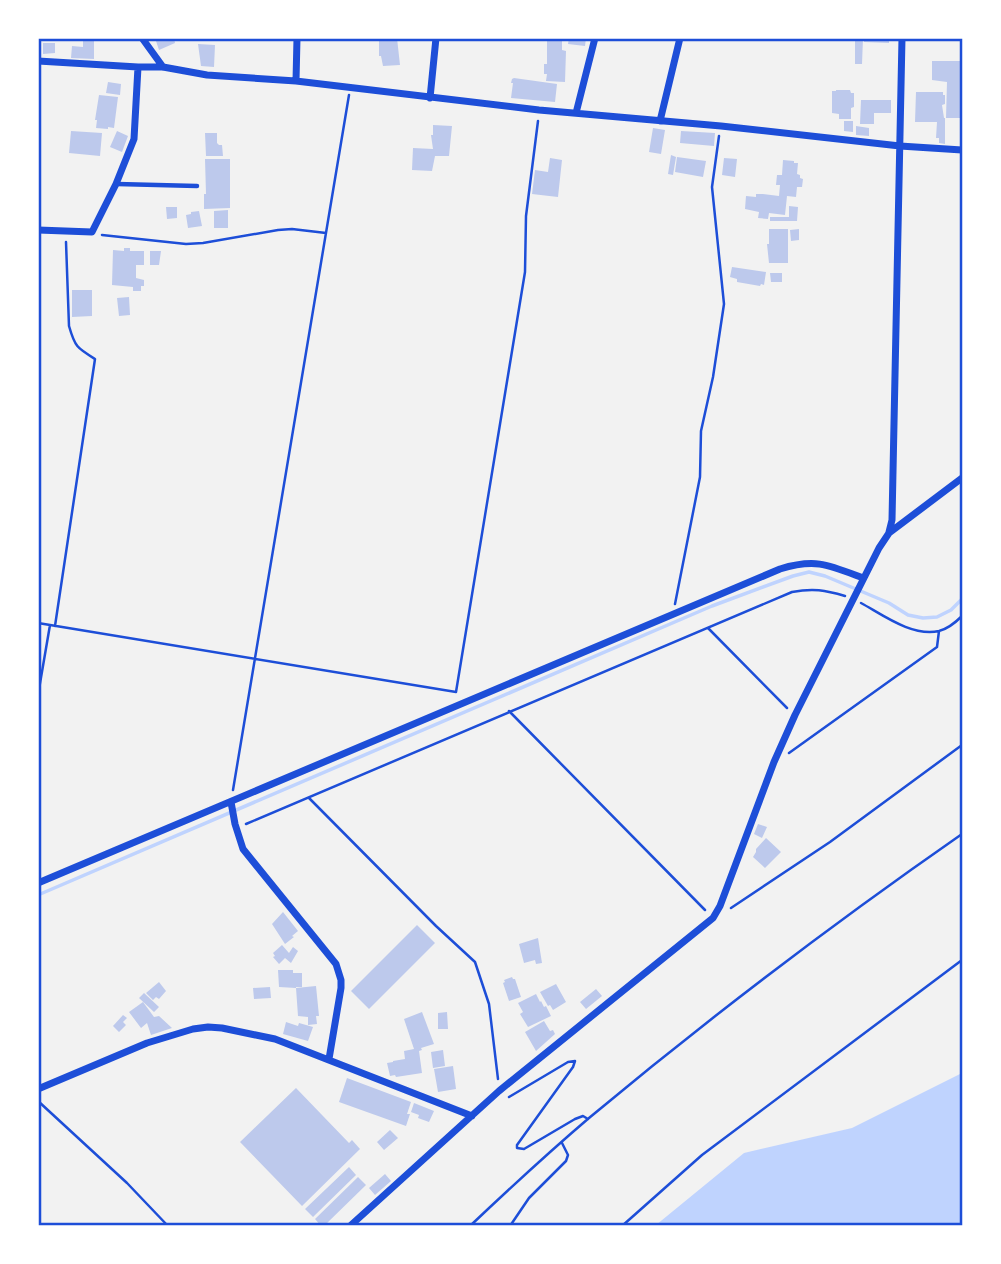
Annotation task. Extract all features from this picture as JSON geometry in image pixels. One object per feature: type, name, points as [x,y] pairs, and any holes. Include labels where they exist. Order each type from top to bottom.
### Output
[{"type":"street","points":[[142,38],[163,67]]},
{"type":"street","points":[[296,81],[297,38]]},
{"type":"street","points":[[430,98],[436,38]]},
{"type":"street","points":[[576,113],[595,38]]},
{"type":"street","points":[[660,121],[680,38]]},
{"type":"street","points":[[350,1226],[499,1091],[713,918],[720,906],[774,762],[795,715],[863,578],[889,533],[902,38]]},
{"type":"street","points":[[38,61],[163,67],[207,75],[296,81],[539,110],[962,150]]},
{"type":"street","points":[[38,230],[92,232],[116,184],[134,139],[138,67]]},
{"type":"street","points":[[889,533],[962,478]]},
{"type":"street","points":[[38,883],[231,805],[780,569],[811,562],[828,565],[863,578]]},
{"type":"street","points":[[231,805],[243,849],[336,964],[341,988],[329,1059]]},
{"type":"street","points":[[38,1089],[147,1043],[208,1027],[275,1039],[472,1116]]},
{"type":"lane","points":[[116,184],[197,186]]},
{"type":"path","points":[[231,805],[350,89]]},
{"type":"path","points":[[38,623],[456,692],[526,272],[526,216],[539,110]]},
{"type":"path","points":[[674,613],[699,477],[701,431],[713,377],[724,304],[712,187],[721,126]]},
{"type":"path","points":[[92,232],[98,235],[186,244],[278,230],[326,233]]},
{"type":"path","points":[[55,626],[95,359],[78,349],[69,326],[66,232]]},
{"type":"path","points":[[235,826],[309,798],[792,592],[827,590],[853,599],[905,626],[920,630],[939,631],[962,616]]},
{"type":"path","points":[[38,695],[50,625]]},
{"type":"path","points":[[708,628],[795,715]]},
{"type":"path","points":[[774,762],[937,647],[939,631]]},
{"type":"path","points":[[509,711],[713,918]]},
{"type":"path","points":[[730,908],[830,842],[962,745]]},
{"type":"path","points":[[309,798],[475,962],[489,1004],[499,1091]]},
{"type":"path","points":[[470,1226],[588,1119],[708,1023],[807,946],[962,834]]},
{"type":"path","points":[[622,1226],[702,1156],[962,960]]},
{"type":"path","points":[[503,1101],[568,1062],[575,1061],[573,1068],[517,1145],[517,1149],[524,1149],[575,1119],[583,1116],[588,1119]]},
{"type":"path","points":[[38,1101],[127,1183],[169,1226]]},
{"type":"path","points":[[510,1226],[529,1198],[566,1161],[568,1155],[562,1142]]},
{"type":"water","points":[[962,1073],[962,1225],[656,1225],[744,1153],[852,1128]]},
{"type":"building","points":[[155,38],[174,38],[175,43],[159,50]]},
{"type":"building","points":[[379,38],[397,38],[400,65],[383,66],[379,56]]},
{"type":"building","points":[[569,38],[586,38],[585,46],[568,44]]},
{"type":"building","points":[[855,38],[863,38],[862,64],[855,64]]},
{"type":"building","points":[[864,38],[889,38],[889,43],[864,42]]},
{"type":"building","points":[[83,39],[94,40],[94,59],[71,58],[72,46],[83,47]]},
{"type":"building","points":[[547,39],[562,39],[562,50],[566,51],[565,82],[546,81],[547,74],[544,74],[544,64],[547,64]]},
{"type":"building","points":[[43,43],[55,43],[55,53],[43,54]]},
{"type":"building","points":[[198,44],[215,45],[214,67],[201,66]]},
{"type":"building","points":[[932,61],[961,61],[962,118],[946,118],[947,82],[932,80]]},
{"type":"building","points":[[514,78],[557,84],[555,102],[511,98],[511,83]]},
{"type":"building","points":[[108,82],[121,84],[120,95],[106,93]]},
{"type":"building","points":[[850,90],[854,93],[851,119],[839,119],[839,114],[832,113],[832,91]]},
{"type":"building","points":[[916,92],[943,92],[945,95],[945,104],[942,105],[945,144],[939,143],[939,138],[936,138],[937,122],[915,122]]},
{"type":"building","points":[[99,95],[118,97],[114,128],[96,128]]},
{"type":"building","points":[[861,100],[891,100],[891,113],[874,113],[874,124],[860,124]]},
{"type":"building","points":[[844,121],[853,121],[853,132],[844,131]]},
{"type":"building","points":[[433,125],[452,126],[449,156],[435,156],[432,171],[412,170],[413,148],[433,149]]},
{"type":"building","points":[[856,126],[869,128],[869,136],[856,135]]},
{"type":"building","points":[[653,128],[665,130],[661,154],[649,152]]},
{"type":"building","points":[[71,131],[102,133],[100,156],[69,153]]},
{"type":"building","points":[[117,131],[128,136],[122,152],[110,147]]},
{"type":"building","points":[[681,131],[715,133],[714,146],[680,143]]},
{"type":"building","points":[[205,133],[217,133],[217,143],[222,145],[223,156],[206,156]]},
{"type":"building","points":[[671,155],[676,157],[673,175],[668,174]]},
{"type":"building","points":[[677,157],[706,161],[703,177],[675,172]]},
{"type":"building","points":[[550,158],[562,160],[558,197],[532,194],[535,170],[548,172]]},
{"type":"building","points":[[724,158],[737,159],[735,177],[722,175]]},
{"type":"building","points":[[205,159],[230,159],[230,208],[204,209]]},
{"type":"building","points":[[783,160],[798,163],[797,174],[803,179],[802,187],[797,187],[796,197],[787,196],[785,215],[769,213],[768,219],[758,218],[759,212],[745,209],[746,196],[779,196],[777,175],[782,175]]},
{"type":"building","points":[[789,206],[798,207],[797,221],[770,221],[770,217],[789,217]]},
{"type":"building","points":[[166,207],[177,207],[177,218],[167,219]]},
{"type":"building","points":[[228,210],[228,228],[214,228],[214,211]]},
{"type":"building","points":[[199,211],[202,226],[188,228],[186,215]]},
{"type":"building","points":[[769,229],[788,229],[788,263],[769,263]]},
{"type":"building","points":[[799,229],[799,240],[791,241],[790,230]]},
{"type":"building","points":[[124,248],[144,251],[144,265],[136,265],[136,278],[144,280],[141,291],[133,291],[133,287],[112,285],[113,250],[124,251]]},
{"type":"building","points":[[150,251],[161,251],[159,265],[150,265]]},
{"type":"building","points":[[732,267],[766,272],[764,285],[737,282],[737,279],[730,277]]},
{"type":"building","points":[[770,273],[782,273],[782,282],[771,282]]},
{"type":"building","points":[[72,290],[92,290],[92,316],[72,317]]},
{"type":"building","points":[[129,297],[130,315],[119,316],[117,298]]},
{"type":"building","points":[[758,824],[767,827],[762,838],[754,834]]},
{"type":"building","points":[[766,838],[781,852],[765,868],[753,857]]},
{"type":"building","points":[[283,912],[298,931],[285,944],[272,924]]},
{"type":"building","points":[[417,925],[435,943],[369,1009],[351,991]]},
{"type":"building","points":[[538,938],[542,963],[536,964],[535,960],[524,963],[519,944]]},
{"type":"building","points":[[282,945],[289,953],[293,947],[298,951],[291,963],[285,958],[279,964],[273,957],[273,953]]},
{"type":"building","points":[[278,970],[302,973],[302,987],[279,987]]},
{"type":"building","points":[[512,977],[521,997],[509,1001],[503,983]]},
{"type":"building","points":[[159,982],[166,991],[159,999],[156,997],[153,1000],[146,993]]},
{"type":"building","points":[[556,984],[566,1002],[553,1010],[540,992]]},
{"type":"building","points":[[316,986],[319,1016],[316,1016],[317,1024],[308,1025],[308,1017],[298,1016],[296,988]]},
{"type":"building","points":[[270,987],[271,998],[254,999],[253,988]]},
{"type":"building","points":[[596,989],[602,996],[586,1009],[580,1002]]},
{"type":"building","points":[[144,993],[159,1007],[154,1012],[139,998]]},
{"type":"building","points":[[536,994],[551,1016],[528,1027],[520,1014],[523,1012],[518,1003]]},
{"type":"building","points":[[143,1002],[154,1017],[159,1016],[172,1028],[151,1035],[147,1023],[141,1028],[129,1012]]},
{"type":"building","points":[[422,1012],[434,1044],[419,1051],[422,1073],[390,1076],[387,1063],[405,1059],[404,1051],[414,1049],[404,1019]]},
{"type":"building","points":[[447,1012],[448,1029],[438,1029],[438,1013]]},
{"type":"building","points":[[123,1015],[127,1018],[123,1022],[126,1025],[119,1032],[113,1026]]},
{"type":"building","points":[[544,1021],[555,1034],[536,1051],[525,1032]]},
{"type":"building","points":[[286,1022],[313,1027],[308,1041],[283,1034]]},
{"type":"building","points":[[443,1050],[445,1066],[433,1068],[431,1052]]},
{"type":"building","points":[[453,1066],[456,1089],[438,1092],[434,1069]]},
{"type":"building","points":[[347,1078],[411,1102],[406,1126],[339,1102]]},
{"type":"building","points":[[296,1088],[349,1143],[352,1140],[360,1149],[302,1206],[240,1142]]},
{"type":"building","points":[[414,1103],[434,1111],[429,1122],[411,1112]]},
{"type":"building","points":[[390,1130],[398,1138],[384,1150],[377,1142]]},
{"type":"building","points":[[349,1167],[356,1175],[313,1217],[305,1209]]},
{"type":"building","points":[[385,1174],[391,1181],[375,1195],[369,1188]]},
{"type":"building","points":[[358,1177],[366,1185],[321,1226],[315,1219]]},
{"type":"waterway","points":[[38,895],[712,606],[793,576],[809,572],[825,576],[889,603],[908,615],[923,618],[937,617],[951,610],[962,599]]}]
